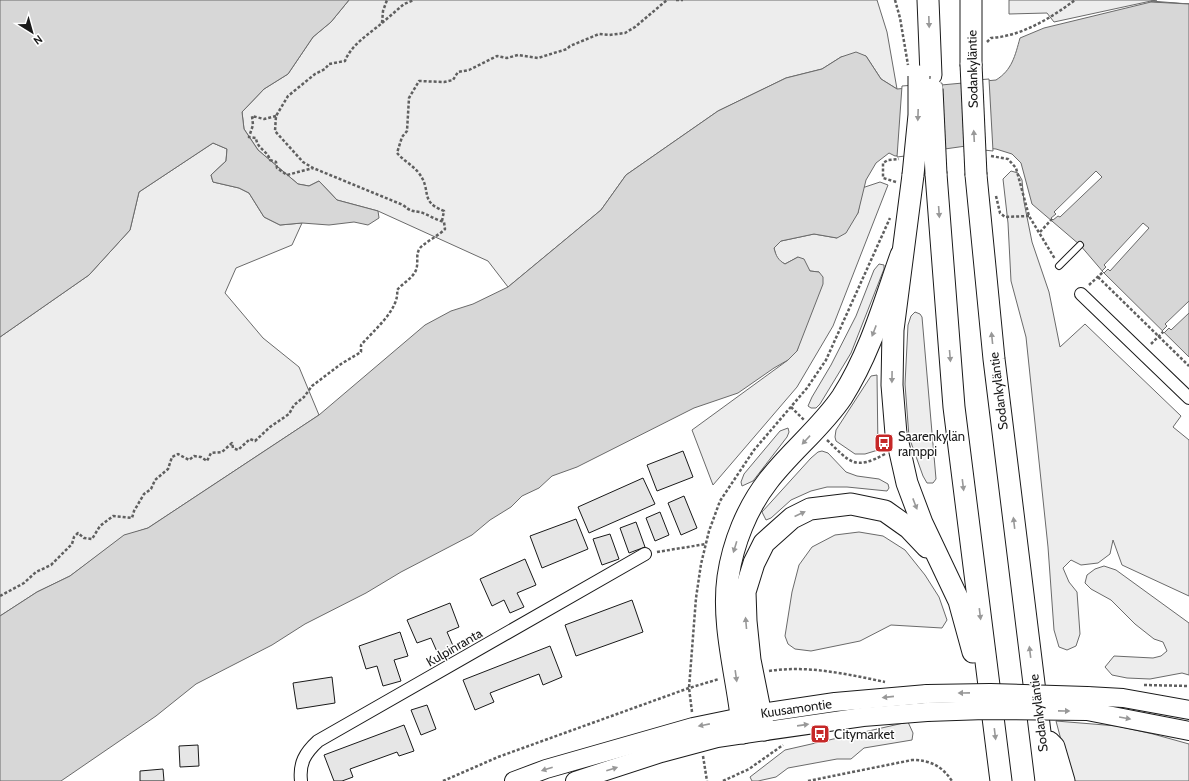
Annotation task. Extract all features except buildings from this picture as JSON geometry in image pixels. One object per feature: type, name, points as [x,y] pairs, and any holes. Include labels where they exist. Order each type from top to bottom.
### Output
[{"type":"highway","points":[[928,0],[930,43],[919,63],[919,115],[906,179],[901,255],[893,330],[892,385],[896,434],[907,483],[939,560],[959,601],[973,655],[986,667]]},
{"type":"highway","name":"Sodankyläntie","points":[[972,0],[971,64],[976,175],[994,359],[1046,781]]},
{"type":"highway","points":[[919,73],[936,174],[954,407],[1001,781]]},
{"type":"highway","points":[[752,723],[728,630],[727,607],[730,565],[738,537],[753,503],[769,480],[823,422],[856,372],[883,308],[901,255]]},
{"type":"highway","points":[[752,723],[750,660],[745,592],[754,563],[764,543],[778,529],[792,518],[810,509],[851,504],[869,507],[885,512],[909,528],[939,560]]},
{"type":"highway","points":[[1040,732],[1054,748],[1064,781]]},
{"type":"main road","name":"Kuusamontie","points":[[574,781],[661,753],[717,738],[752,723],[835,702],[927,694],[990,693],[1087,703]]},
{"type":"main road","points":[[1087,703],[1123,698],[1189,710]]},
{"type":"main road","name":"Kuusamontie","points":[[514,781],[546,769],[693,727],[1087,703]]},
{"type":"main road","points":[[1087,703],[1189,731]]},
{"type":"street","points":[[1081,294],[1189,398]]},
{"type":"street","name":"Kulpinranta","points":[[301,781],[300,770],[302,759],[308,750],[318,741],[645,554]]},
{"type":"lane","points":[[1059,266],[1080,245]]},
{"type":"path","points":[[382,23],[383,11],[387,0]]},
{"type":"path","points":[[414,0],[404,4],[356,45],[348,54],[345,61],[329,64],[326,69],[315,74],[288,96],[276,116],[275,131],[303,162],[313,168],[403,205],[411,212],[421,212],[431,218],[442,221]]},
{"type":"path","points":[[0,596],[24,584],[36,572],[51,565],[72,544],[74,537],[78,533],[84,538],[92,539],[100,526],[113,516],[132,518],[134,511],[144,494],[151,489],[155,480],[168,469],[172,457],[178,454],[189,460],[194,456],[201,457],[207,461],[211,453],[222,452],[232,443],[233,448],[238,450],[250,439],[255,441],[270,427],[289,414],[294,405],[304,397],[312,386],[340,364],[361,352],[361,345],[390,313],[398,296],[397,290],[412,276],[417,269],[417,255],[421,247],[438,237],[445,229],[444,222],[442,221],[444,210],[434,207],[428,201],[426,185],[419,173],[397,153],[402,137],[407,131],[409,98],[419,81],[444,82],[453,80],[458,72],[469,70],[497,56],[508,58],[518,55],[538,58],[567,49],[570,46],[600,34],[609,35],[625,33],[635,28],[667,0]]},
{"type":"path","points":[[676,0],[683,0]]},
{"type":"path","points":[[895,0],[903,32],[919,73]]},
{"type":"path","points":[[991,38],[1004,37],[1052,18],[1075,0]]},
{"type":"path","points":[[276,116],[264,119],[252,116],[254,125],[249,137],[256,138],[258,147],[269,156],[270,160],[276,162],[277,168],[288,175],[294,172],[305,172],[313,168]]},
{"type":"path","points":[[883,163],[883,178],[906,179]]},
{"type":"path","points":[[1005,217],[1029,216],[1059,266]]},
{"type":"path","points":[[1039,232],[1052,219]]},
{"type":"path","points":[[1081,294],[1103,272]]},
{"type":"path","points":[[1098,277],[1189,366]]},
{"type":"path","points":[[1150,344],[1163,332]]},
{"type":"path","points":[[791,408],[807,423]]},
{"type":"path","points":[[822,436],[848,460],[860,464],[872,462],[886,454]]},
{"type":"path","points":[[645,554],[706,544]]},
{"type":"path","points":[[764,672],[783,669],[805,670],[891,683]]},
{"type":"path","points":[[443,781],[506,754],[689,688],[722,678]]},
{"type":"path","points":[[723,781],[748,769],[788,742]]},
{"type":"path","points":[[702,752],[707,781]]},
{"type":"path","points":[[808,781],[898,761],[917,760],[934,764],[944,770],[952,781]]},
{"type":"shaded area","points":[[0,0],[349,0],[331,22],[313,37],[288,74],[264,89],[242,112],[244,129],[258,150],[298,184],[309,186],[319,181],[337,200],[378,211],[379,218],[368,225],[354,222],[329,225],[302,223],[280,225],[264,217],[249,193],[239,188],[213,182],[211,175],[226,161],[227,149],[213,143],[139,192],[130,230],[89,275],[0,337]]},
{"type":"shaded area","points":[[349,0],[877,0],[887,32],[897,89],[881,79],[866,56],[841,57],[822,69],[786,78],[718,111],[626,175],[601,210],[508,287],[488,261],[378,211],[337,200],[319,181],[309,186],[298,184],[258,150],[244,129],[242,112],[264,89],[288,74],[313,37],[331,22]]},
{"type":"shaded area","points":[[1009,0],[1157,0],[1054,22],[1047,13],[1009,14]]},
{"type":"shaded area","points":[[1151,1],[1189,4],[1151,2]]},
{"type":"shaded area","points":[[1151,2],[1189,4],[1189,357],[1104,273],[1080,245],[1032,204],[1021,163],[1012,154],[996,149],[966,146],[895,156],[889,153],[876,163],[866,180],[858,213],[846,233],[837,238],[814,234],[781,241],[774,248],[778,258],[785,264],[798,257],[804,259],[810,271],[819,272],[823,277],[823,284],[797,351],[788,360],[738,393],[694,408],[577,467],[552,476],[539,488],[522,496],[511,507],[490,520],[472,535],[401,572],[366,593],[305,624],[272,645],[196,684],[156,716],[61,781],[0,781],[0,616],[37,592],[70,576],[124,535],[148,528],[319,415],[425,325],[451,311],[473,304],[508,287],[601,210],[626,175],[718,111],[786,78],[822,69],[841,57],[856,52],[866,56],[881,79],[897,89],[996,80],[1006,72],[1012,62],[1020,38],[1044,28]]},
{"type":"shaded area","points":[[213,143],[227,149],[226,161],[211,175],[213,182],[239,188],[249,193],[264,217],[280,225],[302,223],[292,245],[236,268],[225,293],[263,338],[299,367],[319,415],[148,528],[124,536],[70,576],[37,592],[0,616],[0,337],[89,275],[130,230],[139,192]]},
{"type":"shaded area","points":[[1011,171],[1018,173],[1022,180],[1024,202],[1032,242],[1049,292],[1060,347],[1085,324],[1181,416],[1173,427],[1189,440],[1189,596],[1122,565],[1113,540],[1110,554],[1098,563],[1081,565],[1071,560],[1063,568],[1069,582],[1077,592],[1080,634],[1076,646],[1067,650],[1059,647],[1054,630],[1048,547],[1026,337],[1011,281],[1008,223],[1003,179]]},
{"type":"shaded area","points":[[880,182],[888,185],[833,326],[797,387],[713,485],[692,430],[788,360],[797,351],[819,272],[810,271],[798,257],[785,264],[779,261],[774,248],[781,241],[814,234],[837,238],[858,213],[862,188]]},
{"type":"shaded area","points":[[879,264],[884,265],[884,269],[851,353],[820,404],[816,408],[811,408],[808,406],[812,397],[831,365],[856,316],[874,270]]},
{"type":"shaded area","points":[[915,312],[920,314],[922,317],[936,479],[933,483],[927,483],[923,476],[909,437],[905,384],[908,325],[911,316]]},
{"type":"shaded area","points":[[877,375],[878,450],[865,454],[855,454],[836,441],[836,430],[871,376]]},
{"type":"shaded area","points":[[788,428],[789,432],[787,437],[753,481],[742,486],[741,482],[744,474],[780,431]]},
{"type":"shaded area","points":[[822,451],[828,453],[846,472],[857,476],[879,479],[888,484],[889,488],[887,491],[847,487],[827,487],[811,491],[791,500],[771,518],[766,520],[762,512],[811,458],[818,452]]},
{"type":"shaded area","points":[[859,532],[883,536],[905,550],[925,575],[939,597],[947,620],[942,628],[891,625],[860,641],[811,651],[795,649],[788,644],[785,636],[792,592],[799,565],[812,547],[835,535]]},
{"type":"shaded area","points":[[1104,566],[1116,570],[1189,623],[1189,675],[1182,673],[1150,679],[1127,678],[1112,675],[1105,667],[1114,656],[1153,658],[1161,656],[1167,651],[1163,642],[1154,639],[1135,624],[1111,600],[1091,589],[1085,583],[1087,575],[1095,569]]},
{"type":"shaded area","points":[[1056,721],[1117,726],[1189,744],[1189,781],[1072,781]]},
{"type":"shaded area","points":[[908,722],[913,733],[912,740],[864,748],[851,759],[837,759],[788,768],[776,777],[752,781],[750,777],[785,750]]},
{"type":"pier","points":[[989,79],[993,151],[965,148],[962,81]]},
{"type":"pier","points":[[942,83],[945,151],[897,157],[902,86]]},
{"type":"pier","points":[[1096,171],[1102,177],[1060,217],[1058,216],[1053,220],[1051,218],[1056,214],[1054,212]]},
{"type":"pier","points":[[1143,223],[1149,228],[1110,271],[1108,269],[1104,273],[1102,271],[1106,267],[1104,265]]},
{"type":"pier","points":[[1189,301],[1189,313],[1171,330],[1169,328],[1164,333],[1162,331],[1167,326],[1165,324]]},
{"type":"place","name":"Saarenkylän ramppi","points":[[884,443]]},
{"type":"place","name":"Citymarket","points":[[820,734]]}]
